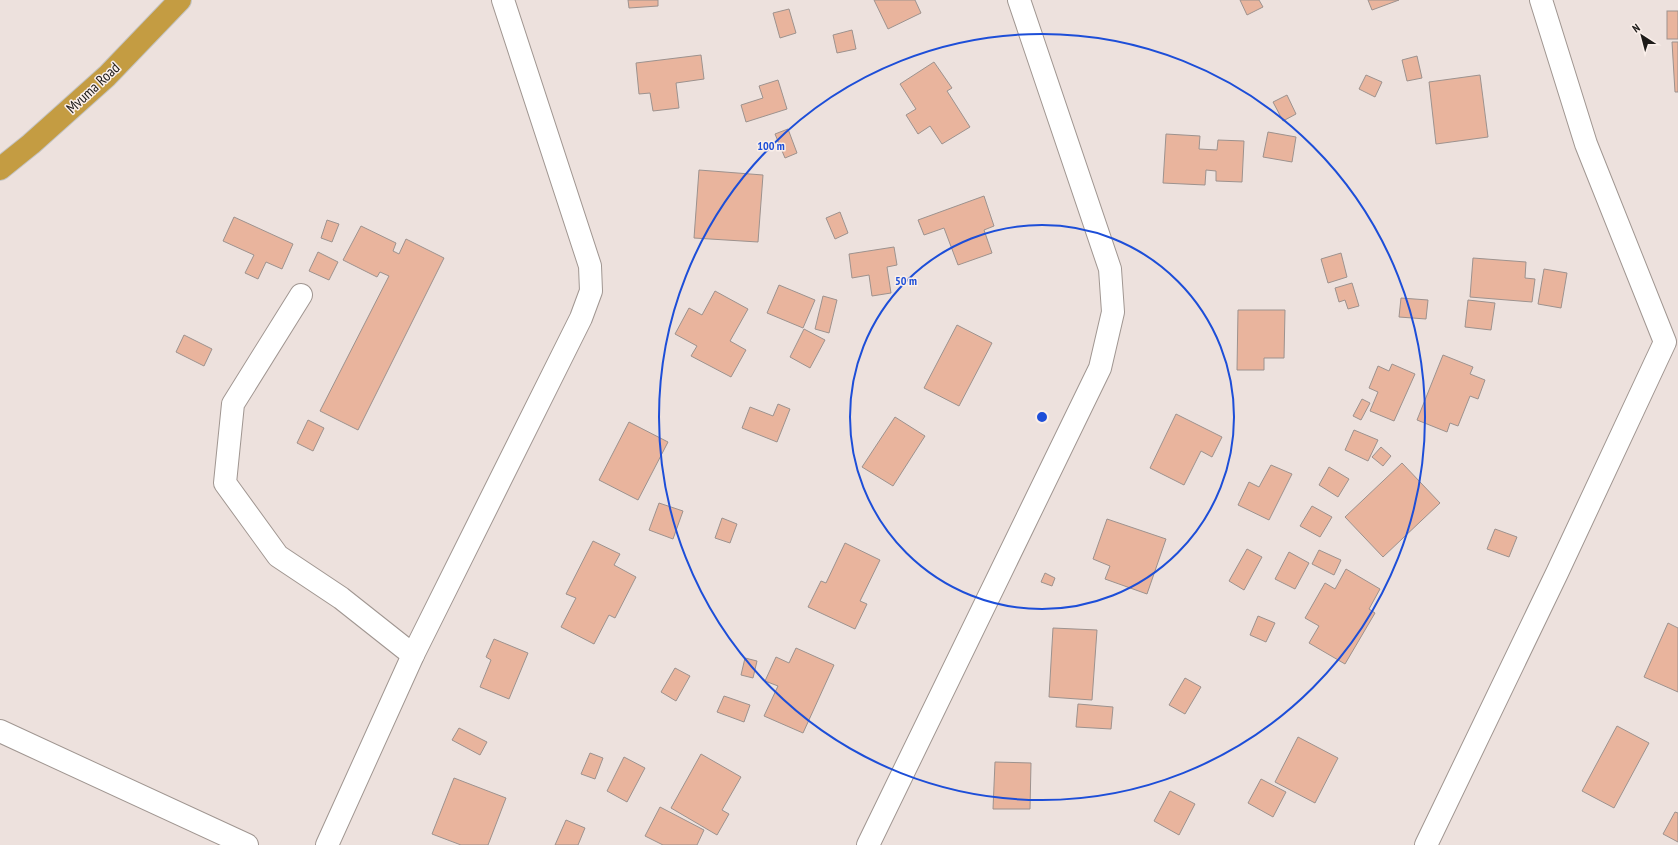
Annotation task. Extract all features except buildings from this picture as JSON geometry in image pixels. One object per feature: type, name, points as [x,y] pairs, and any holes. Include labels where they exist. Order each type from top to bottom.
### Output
[{"type":"highway","name":"Mvuma Road","points":[[0,169],[31,144],[107,76],[180,0]]},
{"type":"street","points":[[327,845],[413,655],[581,318],[591,291],[590,266],[503,0]]},
{"type":"street","points":[[868,845],[1100,368],[1113,312],[1110,269],[1019,0]]},
{"type":"street","points":[[1426,845],[1557,573],[1672,340],[1586,144],[1541,0]]},
{"type":"street","points":[[301,295],[232,404],[225,483],[278,556],[341,598],[413,655]]},
{"type":"street","points":[[0,731],[247,845]]}]
